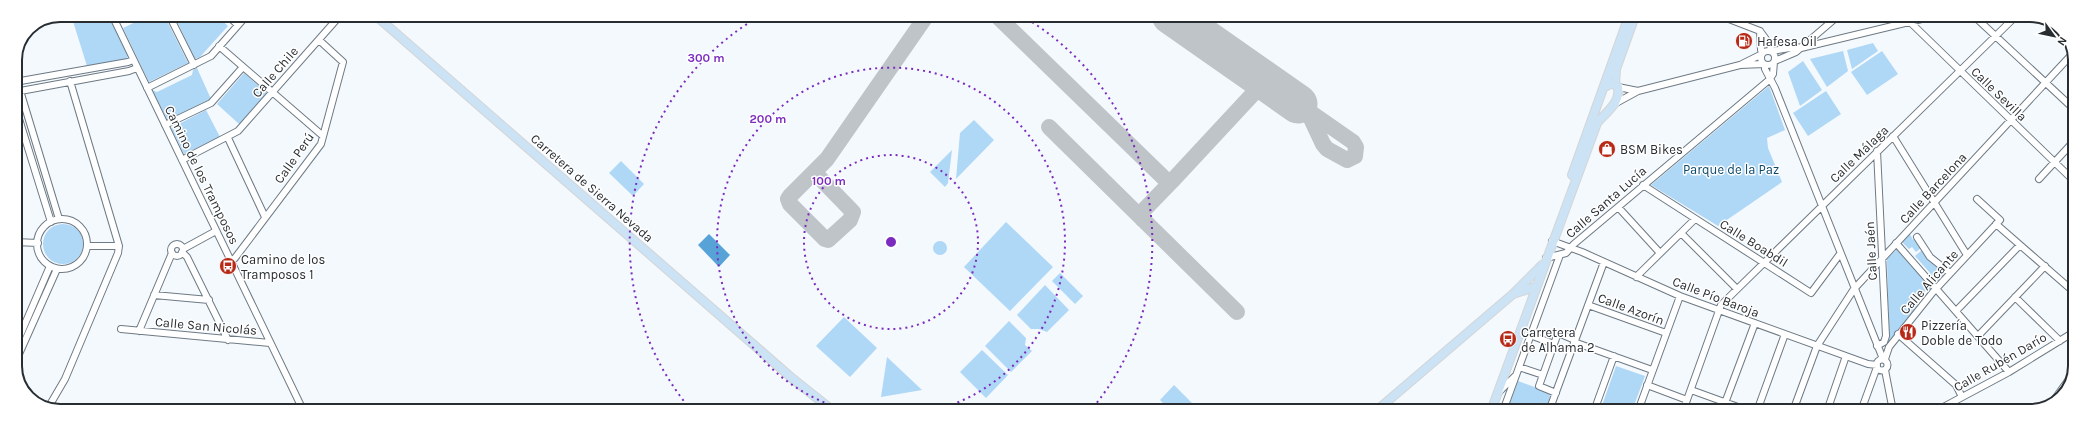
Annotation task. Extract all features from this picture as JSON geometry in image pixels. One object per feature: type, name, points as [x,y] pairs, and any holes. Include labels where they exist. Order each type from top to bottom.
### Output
[{"type":"main road","name":"Carretera de Sierra Nevada","points":[[383,22],[793,379],[820,404]]},
{"type":"main road","points":[[1493,404],[1556,230],[1597,124],[1607,110],[1616,103],[1618,98],[1611,86],[1611,66],[1627,22]]},
{"type":"main road","points":[[1556,230],[1568,185],[1587,130],[1593,124],[1600,103],[1611,86],[1633,22]]},
{"type":"main road","points":[[1600,103],[1607,110]]},
{"type":"main road","points":[[1384,404],[1516,293],[1545,260]]},
{"type":"main road","points":[[1516,293],[1535,287]]},
{"type":"main road","points":[[1516,293],[1530,303]]},
{"type":"main road","name":"Carretera de Sierra Nevada","points":[[793,379],[824,404]]},
{"type":"street","name":"Camino de los Tramposos","points":[[115,22],[300,404]]},
{"type":"street","points":[[172,22],[194,65]]},
{"type":"street","points":[[235,22],[238,25]]},
{"type":"street","points":[[147,88],[211,56],[241,22]]},
{"type":"street","name":"Calle Chile","points":[[182,160],[228,138],[238,131],[319,40],[332,22]]},
{"type":"street","points":[[1738,22],[1760,31],[1771,46],[1771,51],[1776,56],[1773,74],[1769,80]]},
{"type":"street","points":[[1616,103],[1638,91],[1740,65],[1770,65],[1796,52],[1831,22]]},
{"type":"street","points":[[1740,65],[1763,53],[1790,47],[1801,48],[1905,22]]},
{"type":"street","name":"Calle Sevilla","points":[[1910,22],[2068,175]]},
{"type":"street","points":[[1980,22],[2068,104]]},
{"type":"street","name":"Calle Málaga","points":[[1686,404],[1721,305],[1821,205],[2010,22]]},
{"type":"street","points":[[1760,31],[1761,50],[1763,53],[1762,61],[1765,64],[1769,80],[1775,88],[1877,346],[1880,362],[1888,365],[1885,370],[1892,404]]},
{"type":"street","name":"Calle Perú","points":[[231,261],[235,258],[321,144],[343,62],[319,40]]},
{"type":"street","points":[[220,46],[323,136]]},
{"type":"street","name":"Calle Barcelona","points":[[1796,404],[1817,346],[1854,289],[2068,58]]},
{"type":"street","points":[[22,81],[125,63],[133,60]]},
{"type":"street","points":[[125,63],[129,71]]},
{"type":"street","points":[[165,126],[211,103],[243,67]]},
{"type":"street","points":[[22,90],[129,71],[137,68]]},
{"type":"street","name":"Calle Santa Lucía","points":[[1545,260],[1566,253],[1643,185],[1769,80]]},
{"type":"street","points":[[51,402],[74,357],[118,253],[119,246],[119,238],[70,81]]},
{"type":"street","points":[[1611,86],[1638,91]]},
{"type":"street","points":[[22,103],[59,219]]},
{"type":"street","points":[[22,129],[51,222]]},
{"type":"street","points":[[1893,136],[1967,255]]},
{"type":"street","points":[[228,138],[265,217]]},
{"type":"street","points":[[2039,179],[2068,147]]},
{"type":"street","name":"Calle Jaén","points":[[1877,151],[1886,336],[1884,342],[1877,346]]},
{"type":"street","name":"Calle Boabdil","points":[[1643,185],[1811,293],[1840,254]]},
{"type":"street","points":[[1976,199],[2000,220],[1996,224],[2068,287]]},
{"type":"street","points":[[1618,207],[1660,253]]},
{"type":"street","points":[[59,219],[75,223],[82,228],[86,235],[87,246],[83,258],[79,263],[68,268],[57,268],[50,266],[39,254],[38,243],[42,231],[51,222],[59,219]]},
{"type":"street","points":[[1636,277],[1695,219]]},
{"type":"street","name":"Calle Alicante","points":[[1863,404],[1880,362],[1898,334],[1936,288],[1996,224]]},
{"type":"street","points":[[216,231],[182,250],[178,256],[172,253],[173,245],[176,244],[181,246],[182,250],[209,300],[228,340]]},
{"type":"street","points":[[1681,233],[1737,289]]},
{"type":"street","points":[[1917,237],[1930,257],[1950,274]]},
{"type":"street","name":"Calle Pío Baroja","points":[[1552,241],[1604,262],[1680,296],[1846,356],[1880,362],[1882,370],[1885,370]]},
{"type":"street","points":[[22,242],[38,243]]},
{"type":"street","points":[[1896,243],[2009,372]]},
{"type":"street","points":[[1956,311],[2020,244]]},
{"type":"street","points":[[87,246],[119,246]]},
{"type":"street","name":"Calle San Nicolás","points":[[139,331],[172,253]]},
{"type":"street","points":[[1506,404],[1560,255]]},
{"type":"street","points":[[1552,404],[1604,262]]},
{"type":"street","points":[[22,331],[50,266]]},
{"type":"street","points":[[1978,336],[2045,266]]},
{"type":"street","points":[[22,347],[57,268]]},
{"type":"street","points":[[154,295],[209,300]]},
{"type":"street","points":[[1640,404],[1680,296]]},
{"type":"street","points":[[2015,298],[2060,341]]},
{"type":"street","name":"Calle Azorín","points":[[1588,305],[1666,333]]},
{"type":"street","points":[[1725,402],[1755,323]]},
{"type":"street","name":"Calle San Nicolás","points":[[121,329],[270,343]]},
{"type":"street","points":[[1556,393],[1539,386],[1558,333],[1575,341],[1652,370]]},
{"type":"street","points":[[1530,334],[1554,344]]},
{"type":"street","points":[[1760,404],[1785,334]]},
{"type":"street","points":[[1898,334],[1956,385],[1962,397]]},
{"type":"street","name":"Calle Rubén Darío","points":[[1949,404],[2009,372],[2068,336]]},
{"type":"street","points":[[1597,404],[1614,356]]},
{"type":"street","points":[[1829,404],[1846,356]]},
{"type":"street","points":[[1518,367],[1543,375]]},
{"type":"street","points":[[1496,396],[1516,375]]},
{"type":"street","points":[[1647,385],[1687,400]]},
{"type":"street","points":[[1691,390],[1730,404]]},
{"type":"green space","points":[[73,22],[112,22],[128,55],[127,59],[87,66]]},
{"type":"green space","points":[[136,22],[168,22],[188,63],[149,82],[123,28]]},
{"type":"green space","points":[[177,22],[224,22],[228,26],[200,57],[195,59]]},
{"type":"green space","points":[[1873,43],[1878,51],[1852,69],[1847,50]]},
{"type":"green space","points":[[1843,51],[1848,71],[1827,87],[1810,59]]},
{"type":"green space","points":[[1882,51],[1898,74],[1867,95],[1851,72]]},
{"type":"green space","points":[[1803,61],[1822,90],[1800,106],[1788,72]]},
{"type":"green space","points":[[197,68],[211,99],[167,120],[152,90],[157,92],[192,75],[193,70]]},
{"type":"green space","points":[[244,73],[267,93],[239,124],[217,104]]},
{"type":"green space","name":"Parque de la Paz","points":[[1769,86],[1785,130],[1767,138],[1768,148],[1782,182],[1718,226],[1651,185]]},
{"type":"green space","points":[[1826,91],[1841,114],[1808,136],[1793,113]]},
{"type":"green space","points":[[206,110],[220,137],[184,154],[171,128]]},
{"type":"green space","points":[[974,120],[994,140],[956,179],[960,133]]},
{"type":"green space","points":[[952,150],[948,183],[945,187],[930,172]]},
{"type":"green space","points":[[621,161],[644,184],[633,196],[609,173]]},
{"type":"green space","points":[[1006,222],[1053,267],[1010,311],[964,267]]},
{"type":"green space","points":[[67,224],[74,227],[80,233],[83,244],[82,252],[74,261],[67,264],[59,264],[52,261],[44,252],[43,240],[46,233],[55,225]]},
{"type":"green space","points":[[1910,234],[1913,240],[1915,238],[1921,248],[1916,252],[1912,247],[1909,249],[1902,242]]},
{"type":"green space","points":[[940,241],[945,243],[947,248],[945,253],[940,255],[935,253],[933,248],[935,243]]},
{"type":"green space","points":[[1897,249],[1932,288],[1930,291],[1927,289],[1916,302],[1918,305],[1889,341],[1887,259]]},
{"type":"green space","points":[[1922,250],[1946,273],[1938,282],[1915,256]]},
{"type":"green space","points":[[1060,273],[1083,296],[1075,304],[1052,281]]},
{"type":"green space","points":[[1045,285],[1069,310],[1047,332],[1039,329],[1031,329],[1017,315]]},
{"type":"green space","points":[[844,317],[877,348],[850,377],[816,346]]},
{"type":"green space","points":[[1009,321],[1026,338],[1025,345],[1032,351],[1011,372],[985,346]]},
{"type":"green space","points":[[982,350],[1008,375],[986,398],[960,372]]},
{"type":"green space","points":[[887,357],[922,390],[881,397]]},
{"type":"green space","points":[[1616,366],[1645,376],[1635,404],[1602,404]]},
{"type":"green space","points":[[1518,381],[1551,393],[1547,404],[1510,404]]},
{"type":"green space","points":[[1174,385],[1193,404],[1164,404],[1160,400]]},
{"type":"water","points":[[709,234],[730,255],[719,267],[698,245]]},
{"type":"taxiway","points":[[816,170],[827,159],[922,22]]},
{"type":"taxiway","points":[[1003,22],[1168,182],[1172,181],[1265,81]]},
{"type":"taxiway","points":[[1307,110],[1353,142],[1356,147],[1355,156],[1347,160],[1327,149],[1323,144],[1307,110]]},
{"type":"taxiway","points":[[1049,127],[1237,312]]},
{"type":"taxiway","points":[[816,170],[817,175],[853,212],[850,220],[828,240],[825,239],[790,204],[788,199],[816,170]]},
{"type":"taxiway","points":[[1142,219],[1141,213],[1172,181]]},
{"type":"runway","points":[[1181,22],[1298,104]]},
{"type":"place","name":"Hafesa Oil","points":[[1744,41]]},
{"type":"place","name":"BSM Bikes","points":[[1607,149]]},
{"type":"place","name":"Camino de los Tramposos 1","points":[[228,266]]},
{"type":"place","name":"Pizzería Doble de Todo","points":[[1908,332]]},
{"type":"place","name":"Carretera de Alhama 2","points":[[1508,339]]}]
